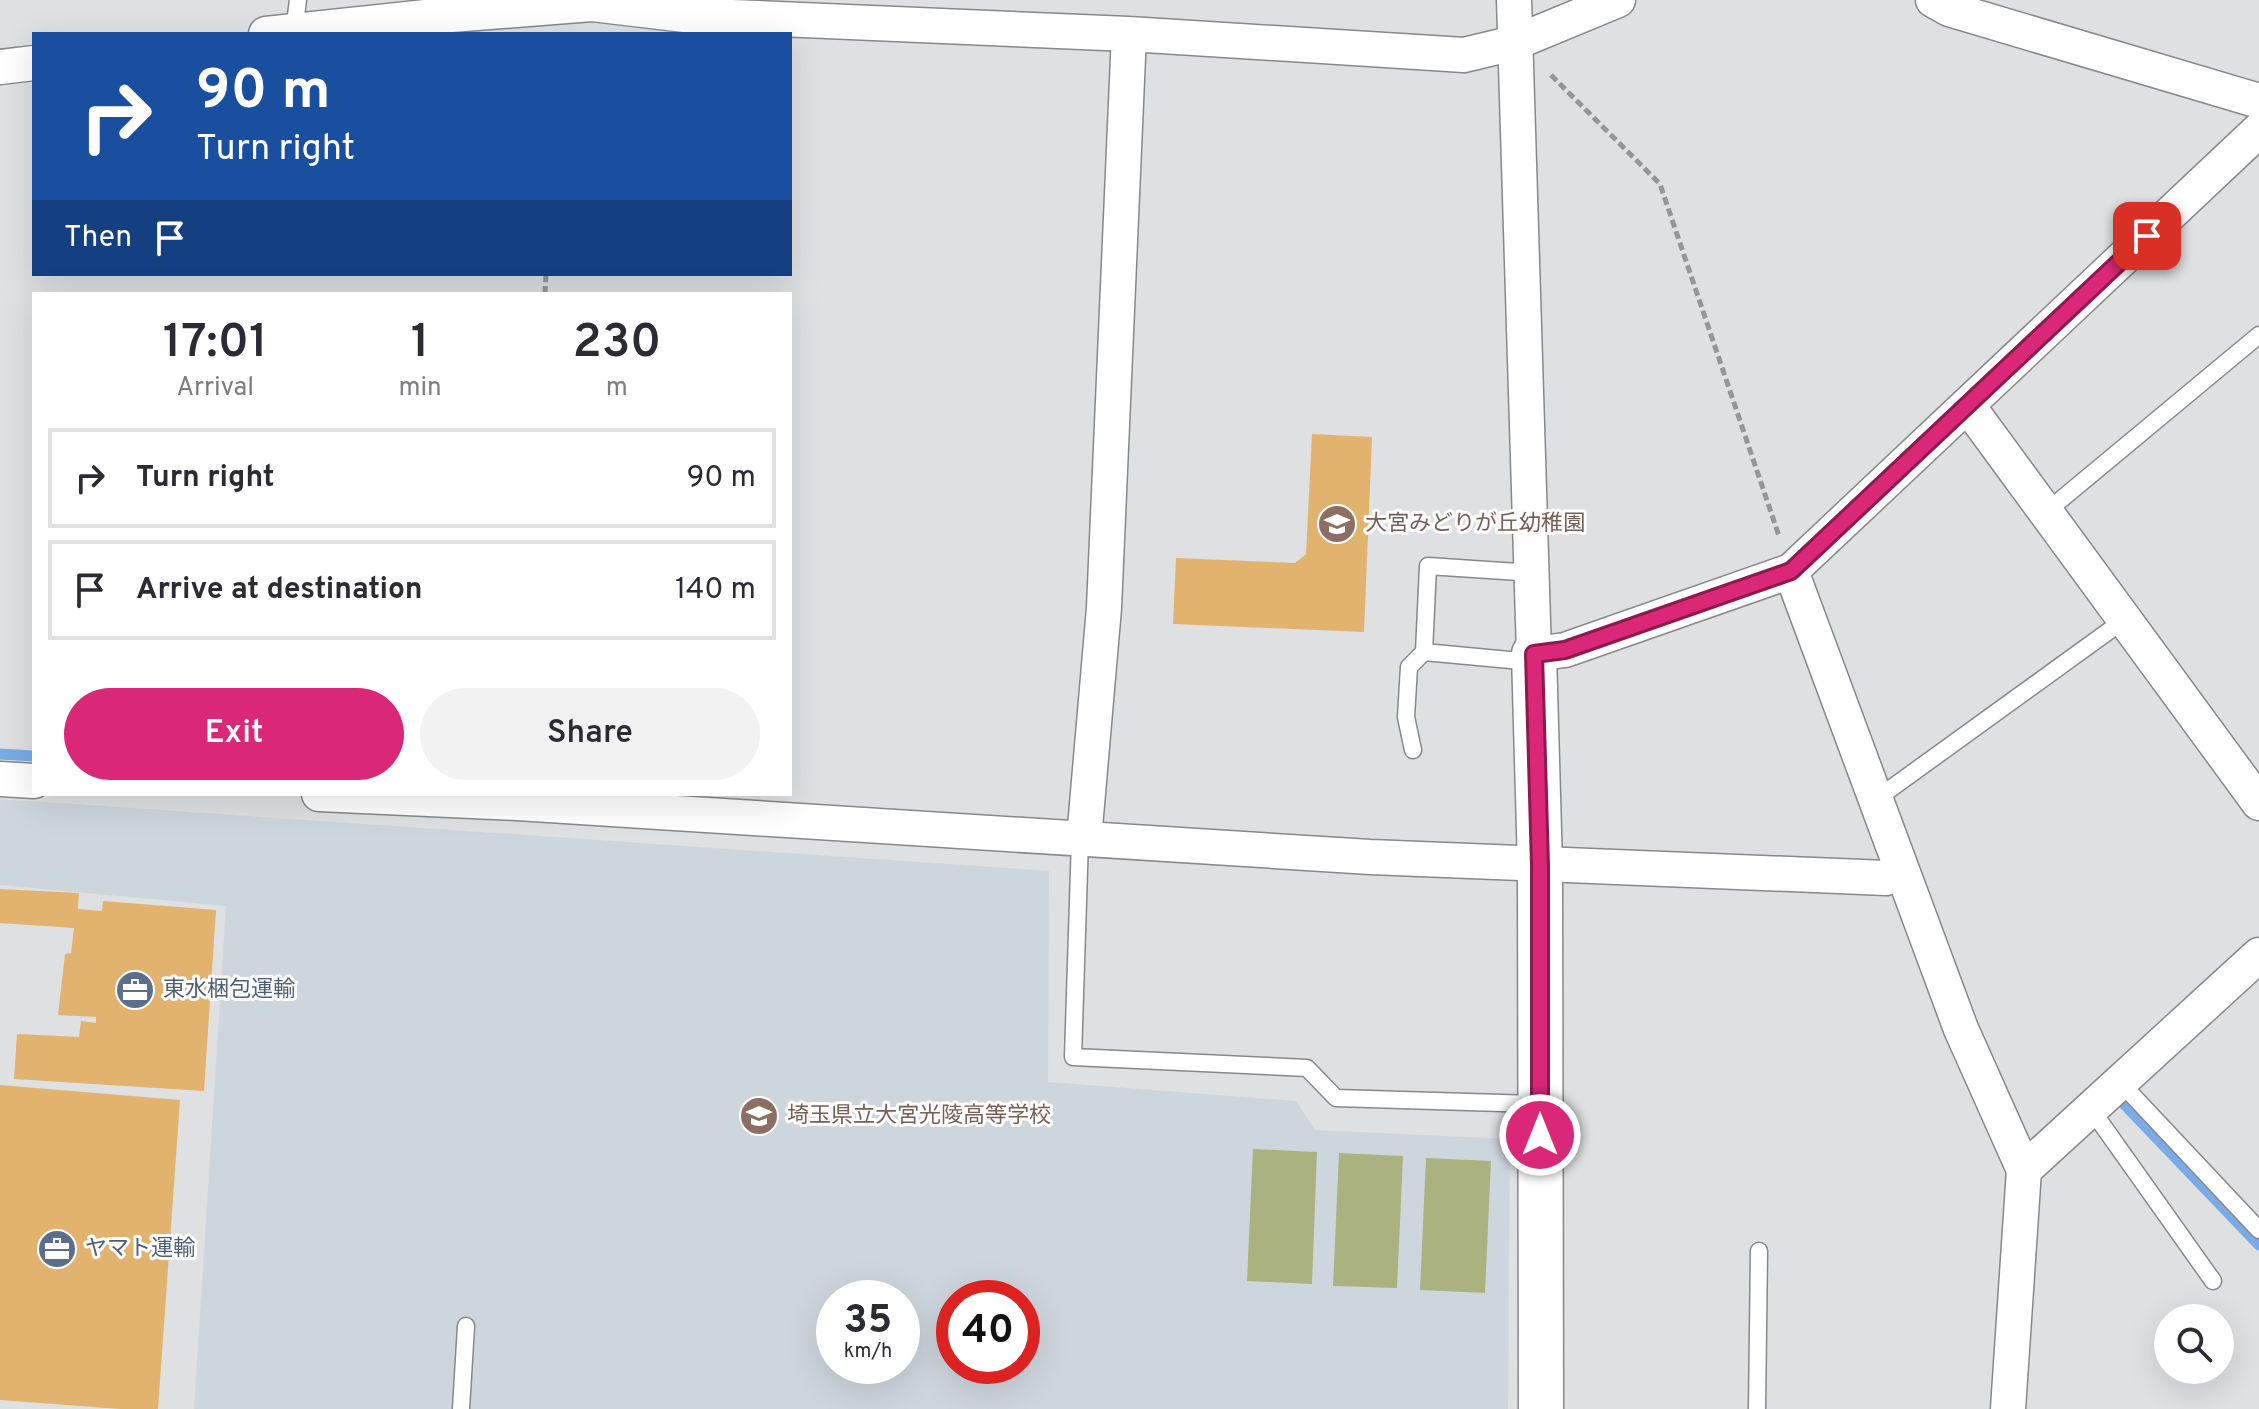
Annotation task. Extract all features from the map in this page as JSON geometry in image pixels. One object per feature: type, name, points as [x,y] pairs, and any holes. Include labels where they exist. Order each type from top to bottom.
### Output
[{"type":"street","points":[[1514,0],[1540,866],[1541,1409]]},
{"type":"street","points":[[286,22],[427,8],[592,4],[687,7],[1515,58],[1618,0]]},
{"type":"street","points":[[1933,0],[1949,9],[2259,101]]},
{"type":"street","points":[[1082,839],[1104,608],[1129,34]]},
{"type":"street","points":[[0,67],[32,63]]},
{"type":"street","points":[[1534,658],[1791,571],[2259,130]]},
{"type":"street","points":[[1968,406],[2259,803]]},
{"type":"street","points":[[1791,571],[1961,1029],[2024,1170],[2008,1409]]},
{"type":"street","points":[[0,779],[32,781]]},
{"type":"street","points":[[363,796],[1540,866],[1886,878],[1902,873]]},
{"type":"street","points":[[2024,1170],[2259,955]]},
{"type":"lane","points":[[2046,512],[2259,335]]},
{"type":"lane","points":[[1413,750],[1406,717],[1409,667],[1424,652],[1428,566],[1533,573]]},
{"type":"lane","points":[[1875,800],[2124,620]]},
{"type":"lane","points":[[1424,652],[1534,658]]},
{"type":"lane","points":[[1082,839],[1073,1057],[1307,1068],[1336,1098],[1540,1105]]},
{"type":"lane","points":[[2120,1082],[2259,1230]]},
{"type":"lane","points":[[2091,1109],[2213,1281]]},
{"type":"lane","points":[[1757,1409],[1759,1251]]},
{"type":"lane","points":[[461,1409],[466,1326]]},
{"type":"path","points":[[1515,58],[1548,71],[1660,184],[1791,571]]},
{"type":"shaded area","name":"埼玉県立大宮光陵高等学校","points":[[0,799],[1049,871],[1048,1082],[1296,1101],[1315,1130],[1510,1139],[1508,1409],[194,1409],[226,906],[0,885]]},
{"type":"green space","points":[[1253,1149],[1317,1152],[1312,1284],[1247,1281]]},
{"type":"green space","points":[[1339,1153],[1403,1156],[1397,1288],[1333,1286]]},
{"type":"green space","points":[[1426,1158],[1491,1161],[1485,1293],[1420,1290]]},
{"type":"building","points":[[1312,434],[1372,437],[1364,632],[1173,624],[1176,558],[1295,563],[1306,554]]},
{"type":"building","points":[[0,889],[79,893],[78,909],[102,911],[103,901],[216,910],[204,1091],[14,1079],[17,1034],[79,1037],[81,1021],[96,1023],[96,1017],[58,1015],[65,954],[71,953],[74,928],[0,923]]},
{"type":"building","points":[[0,1085],[180,1100],[158,1409],[0,1400]]},
{"type":"waterway","points":[[0,754],[32,756]]},
{"type":"waterway","points":[[2123,1103],[2259,1245]]},
{"type":"place","name":"大宮みどりが丘幼稚園","points":[[1337,524]]},
{"type":"place","name":"東水梱包運輸","points":[[135,990]]},
{"type":"place","name":"埼玉県立大宮光陵高等学校","points":[[759,1116]]},
{"type":"place","name":"ヤマト運輸","points":[[57,1249]]},
{"type":"route","points":[[1540,1135],[1540,866],[1534,654],[1565,650],[1791,571],[2147,236]]}]
